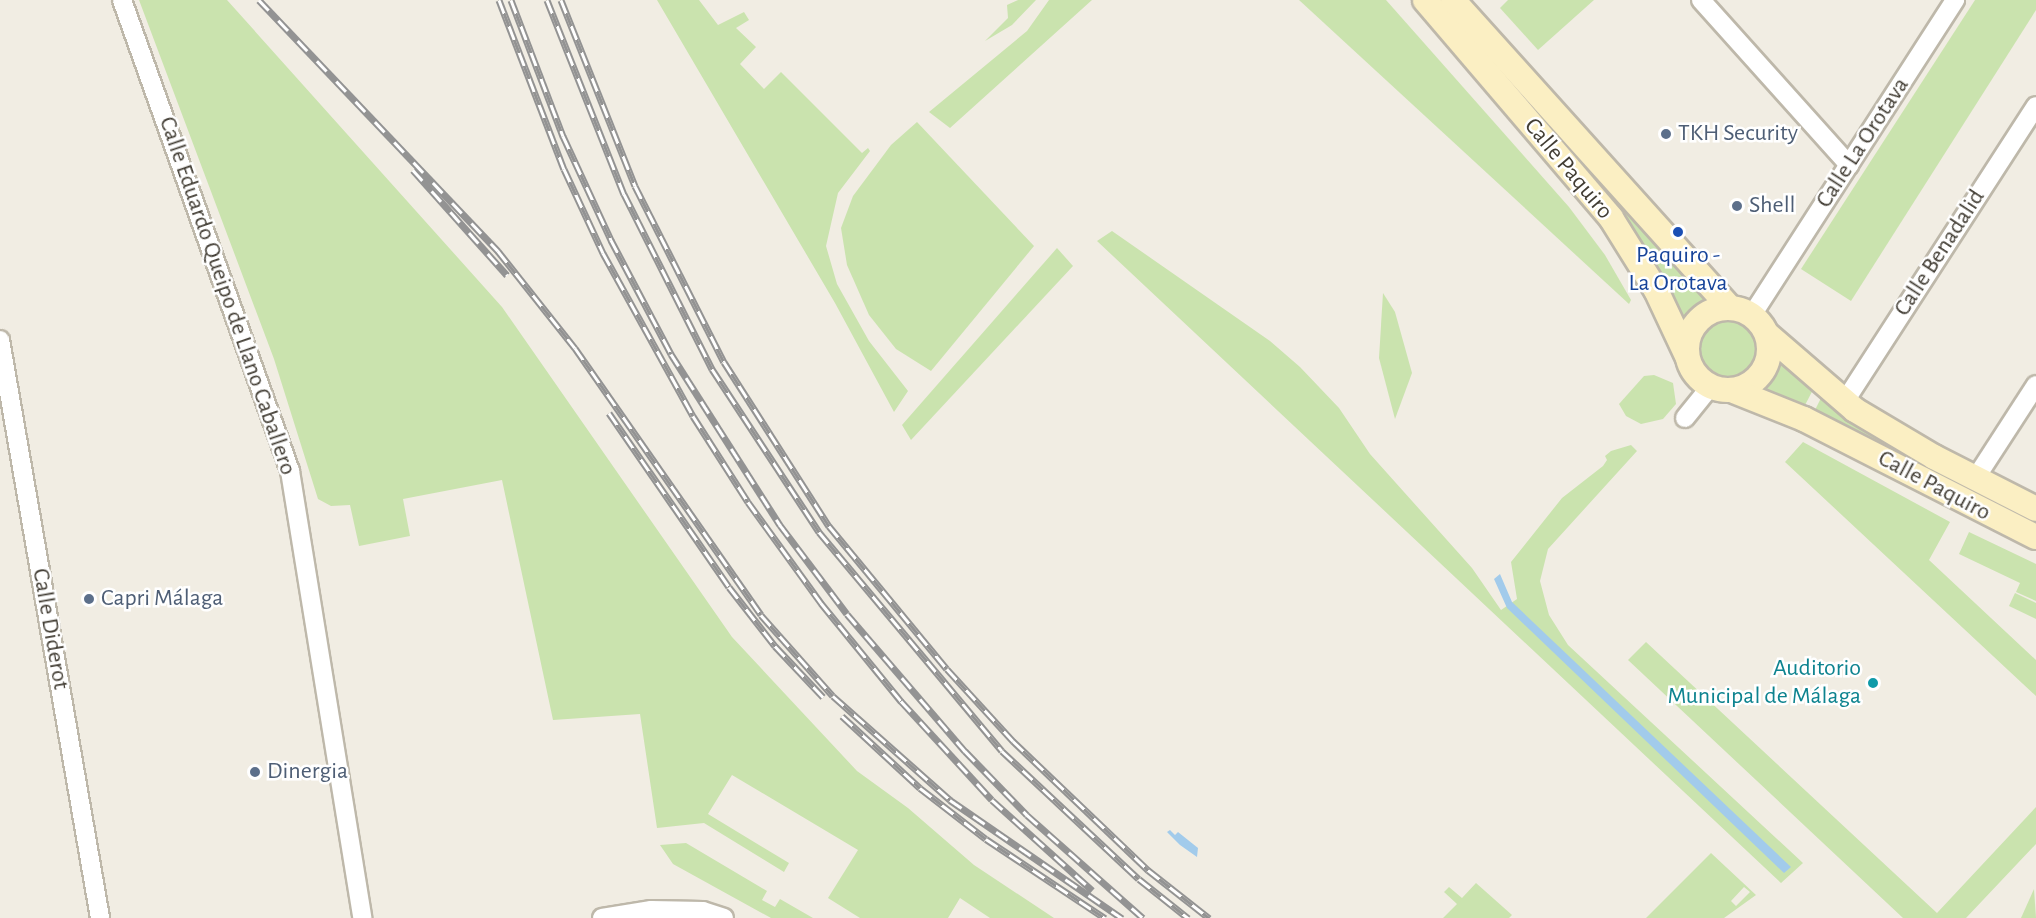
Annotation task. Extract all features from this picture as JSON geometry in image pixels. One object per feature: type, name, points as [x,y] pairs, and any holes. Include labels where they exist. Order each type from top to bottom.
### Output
[{"type":"main road","name":"Calle Paquiro","points":[[1425,0],[1611,218],[1656,290],[1687,356]]},
{"type":"main road","name":"Calle Paquiro","points":[[1453,0],[1729,307]]},
{"type":"main road","points":[[1729,307],[1752,315],[1767,334],[1769,352],[1764,370],[1751,384],[1734,391],[1710,387],[1692,371],[1687,356],[1691,328],[1701,317],[1729,307]]},
{"type":"main road","name":"Calle Paquiro","points":[[1767,334],[1845,401],[1976,479],[2036,509]]},
{"type":"main road","name":"Calle Paquiro","points":[[1734,391],[1804,419],[2036,537]]},
{"type":"street","name":"Calle Eduardo Queipo de Llano Caballero","points":[[122,0],[290,471],[362,918]]},
{"type":"street","points":[[1701,0],[1849,165]]},
{"type":"street","name":"Calle La Orotava","points":[[1752,315],[1955,0]]},
{"type":"street","name":"Calle Benadalid","points":[[1845,401],[2036,106]]},
{"type":"street","name":"Calle Diderot","points":[[0,340],[100,918]]},
{"type":"street","points":[[1976,479],[2036,385]]},
{"type":"street","points":[[1684,418],[1710,387]]},
{"type":"street","points":[[602,918],[703,911],[724,918]]},
{"type":"green space","points":[[139,0],[227,0],[502,307],[732,637],[857,771],[908,808],[974,865],[1054,918],[990,918],[960,898],[948,918],[860,918],[828,898],[858,850],[732,775],[708,814],[789,863],[784,872],[704,823],[657,828],[640,714],[553,720],[502,480],[403,499],[410,536],[359,546],[350,505],[331,506],[318,499],[274,359]]},
{"type":"green space","points":[[657,0],[699,0],[718,25],[744,12],[749,20],[736,28],[756,47],[740,64],[764,89],[781,72],[862,153],[868,148],[870,151],[838,193],[826,246],[837,284],[869,341],[908,391],[894,412],[835,303]]},
{"type":"green space","points":[[1018,0],[1036,0],[1012,25],[985,41],[1008,18],[1007,5]]},
{"type":"green space","points":[[1049,0],[1092,0],[950,128],[929,112],[1027,31]]},
{"type":"green space","points":[[1299,0],[1386,0],[1569,207],[1605,255],[1631,300],[1629,304]]},
{"type":"green space","points":[[1508,0],[1594,0],[1538,50],[1500,8]]},
{"type":"green space","points":[[1975,0],[2036,0],[2036,10],[1851,301],[1801,269]]},
{"type":"green space","points":[[917,122],[1034,246],[931,371],[896,349],[869,315],[847,265],[841,228],[853,196],[891,145]]},
{"type":"green space","points":[[1629,210],[1714,299],[1698,305],[1682,323],[1619,218]]},
{"type":"green space","points":[[1112,231],[1270,341],[1300,367],[1339,408],[1370,454],[1472,568],[1501,610],[1517,599],[1511,562],[1562,498],[1603,466],[1607,460],[1605,456],[1611,451],[1631,445],[1637,451],[1548,549],[1540,581],[1549,615],[1568,645],[1803,863],[1781,883],[1097,241]]},
{"type":"green space","points":[[1057,248],[1073,266],[911,440],[902,425]]},
{"type":"green space","points":[[1383,293],[1395,312],[1412,373],[1395,419],[1379,358]]},
{"type":"green space","points":[[1727,318],[1745,323],[1750,327],[1754,332],[1759,350],[1754,368],[1750,373],[1745,377],[1727,382],[1709,377],[1704,373],[1700,368],[1695,350],[1700,332],[1704,327],[1709,323]]},
{"type":"green space","points":[[1780,359],[1815,386],[1804,407],[1759,392],[1775,374]]},
{"type":"green space","points":[[1654,375],[1673,383],[1676,404],[1663,419],[1641,424],[1626,416],[1619,404],[1644,376]]},
{"type":"green space","points":[[1824,392],[2036,516],[2036,528],[1814,412]]},
{"type":"green space","points":[[1803,442],[1950,522],[1929,560],[2036,660],[2036,696],[1785,462]]},
{"type":"green space","points":[[1969,532],[2036,564],[2036,601],[2016,592],[2020,583],[1959,554]]},
{"type":"green space","points":[[2015,593],[2036,603],[2036,619],[2009,606]]},
{"type":"green space","points":[[1646,642],[1937,913],[2036,807],[2036,844],[1966,918],[1903,918],[1628,660]]},
{"type":"green space","points":[[686,843],[767,891],[762,900],[775,907],[780,899],[813,918],[771,918],[673,864],[660,845]]},
{"type":"green space","points":[[1711,853],[1756,895],[1724,918],[1646,918]],"holes":[[[1744,887],[1750,892],[1736,906],[1731,901]]]},
{"type":"green space","points":[[1476,883],[1512,915],[1509,918],[1443,918],[1457,904],[1444,892],[1449,887],[1462,898]]},
{"type":"green space","points":[[2034,889],[2036,918],[2021,918]]},
{"type":"water","points":[[1500,574],[1512,602],[1791,867],[1784,873],[1507,608],[1494,579]]},
{"type":"water","points":[[1170,830],[1175,835],[1178,832],[1198,848],[1197,857],[1167,832]]},
{"type":"railway","points":[[259,0],[498,251],[575,348],[761,615],[833,696],[950,800],[1122,918]]},
{"type":"railway","points":[[499,0],[564,169],[603,253],[693,416],[748,502],[821,603],[901,701],[992,800],[1092,890]]},
{"type":"railway","points":[[511,0],[563,136],[611,240],[671,354],[780,525],[847,614],[965,751],[1027,815],[1143,918]]},
{"type":"railway","points":[[547,0],[624,194],[712,369],[819,532],[1002,751],[1139,879],[1188,918]]},
{"type":"railway","points":[[561,0],[635,186],[724,362],[829,526],[947,669],[1013,741],[1148,870],[1209,918]]},
{"type":"railway","points":[[413,170],[507,275]]},
{"type":"railway","points":[[609,413],[729,587],[775,646],[823,697]]},
{"type":"railway","points":[[842,716],[920,788],[986,839],[1105,918]]},
{"type":"place","name":"TKH Security","points":[[1666,134]]},
{"type":"place","name":"Shell","points":[[1737,206]]},
{"type":"place","name":"Paquiro - La Orotava","points":[[1678,232]]},
{"type":"place","name":"Capri Málaga","points":[[89,599]]},
{"type":"place","name":"Auditorio Municipal de Málaga","points":[[1873,683]]},
{"type":"place","name":"Dinergia","points":[[255,772]]}]
